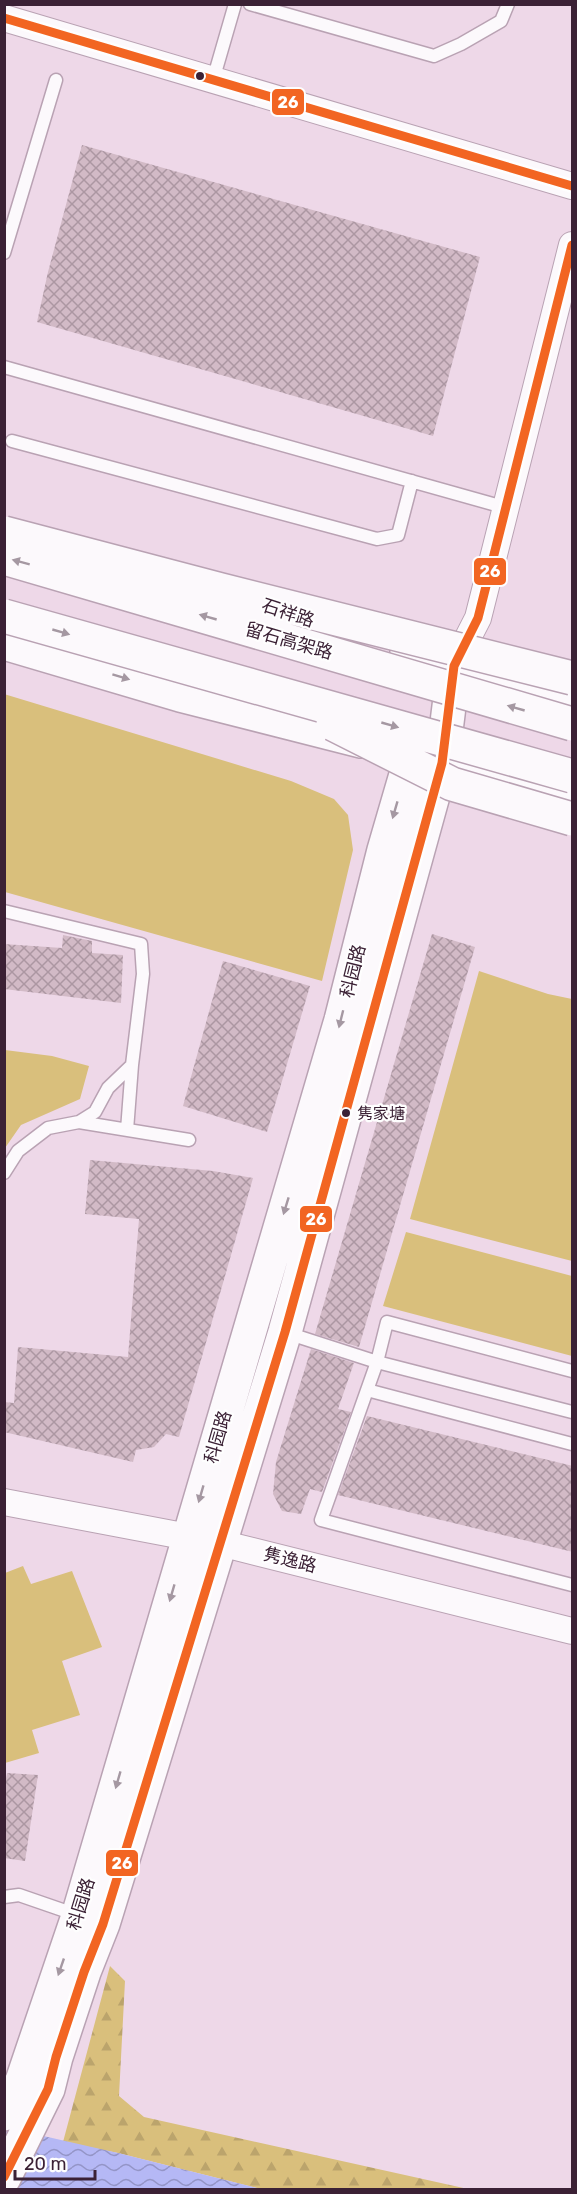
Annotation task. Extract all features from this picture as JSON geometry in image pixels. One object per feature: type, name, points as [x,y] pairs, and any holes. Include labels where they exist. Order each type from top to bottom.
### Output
[{"type":"main road","name":"石祥路","points":[[4,525],[454,666],[573,700]]},
{"type":"main road","points":[[4,533],[573,678]]},
{"type":"main road","name":"留石高架路","points":[[4,558],[573,724]]},
{"type":"main road","points":[[4,616],[573,776]]},
{"type":"main road","points":[[4,643],[180,695],[427,758],[573,800]]},
{"type":"main road","name":"科园路","points":[[91,1920],[220,1543],[285,1332],[427,758],[454,666]]},
{"type":"main road","points":[[267,690],[452,784],[573,819]]},
{"type":"main road","name":"科园路","points":[[4,2178],[17,2111],[48,2089],[84,1972],[91,1920],[188,1537],[341,1020],[384,850],[427,758]]},
{"type":"street","points":[[4,18],[573,186]]},
{"type":"street","name":"科园路","points":[[454,666],[478,618],[573,245]]},
{"type":"street","name":"隽逸路","points":[[4,1502],[220,1543],[573,1630]]},
{"type":"lane","points":[[213,80],[236,4]]},
{"type":"lane","points":[[250,4],[434,56],[461,44],[501,21],[508,4]]},
{"type":"lane","points":[[4,254],[56,80]]},
{"type":"lane","points":[[4,367],[507,508]]},
{"type":"lane","points":[[12,441],[377,539],[398,535],[412,482]]},
{"type":"lane","points":[[4,911],[141,944],[143,974],[127,1130]]},
{"type":"lane","points":[[79,1122],[95,1112],[108,1088],[132,1065]]},
{"type":"lane","points":[[4,1173],[18,1151],[48,1128],[79,1122],[189,1140]]},
{"type":"lane","points":[[573,1371],[387,1322],[377,1362],[321,1520],[573,1585]]},
{"type":"lane","points":[[285,1332],[377,1362],[573,1412]]},
{"type":"lane","points":[[367,1390],[573,1444]]},
{"type":"lane","points":[[4,1897],[19,1895],[91,1920]]},
{"type":"green space","points":[[4,694],[291,781],[334,799],[348,815],[353,850],[322,981],[5,892]]},
{"type":"green space","points":[[479,971],[548,994],[572,999],[572,1261],[410,1219]]},
{"type":"green space","points":[[5,1050],[52,1056],[89,1066],[80,1099],[21,1125],[5,1148]]},
{"type":"green space","points":[[406,1232],[572,1276],[572,1356],[383,1306]]},
{"type":"green space","points":[[23,1566],[31,1584],[72,1571],[102,1647],[62,1661],[80,1715],[32,1730],[39,1753],[5,1763],[5,1573]]},
{"type":"green space","points":[[110,1966],[125,1981],[119,2096],[144,2117],[468,2189],[261,2189],[118,2153],[63,2142]]},
{"type":"water","points":[[4,2127],[118,2153],[261,2189],[5,2189]]},
{"type":"building","points":[[82,145],[480,257],[433,436],[37,322]]},
{"type":"building","points":[[432,934],[475,947],[359,1347],[315,1334]]},
{"type":"building","points":[[63,935],[92,941],[92,953],[123,955],[121,1003],[4,989],[4,944],[62,948]]},
{"type":"building","points":[[223,961],[310,986],[267,1132],[183,1106]]},
{"type":"building","points":[[90,1160],[213,1171],[253,1178],[179,1437],[166,1434],[154,1447],[136,1450],[133,1462],[4,1432],[4,1402],[14,1403],[18,1347],[128,1357],[139,1219],[85,1214]]},
{"type":"building","points":[[311,1349],[354,1363],[338,1409],[351,1412],[322,1492],[310,1489],[301,1514],[282,1511],[273,1494],[276,1462]]},
{"type":"building","points":[[367,1416],[573,1466],[573,1552],[338,1495]]},
{"type":"building","points":[[7,1773],[38,1775],[25,1861],[4,1858],[4,1789]]},
{"type":"transit line","name":"26","points":[[4,18],[572,186]]},
{"type":"transit line","name":"26","points":[[4,2177],[48,2089],[84,1972],[103,1924],[285,1332],[442,763],[454,666],[478,618],[572,245]]},
{"type":"place","name":"隽家塘","points":[[346,1113]]}]
